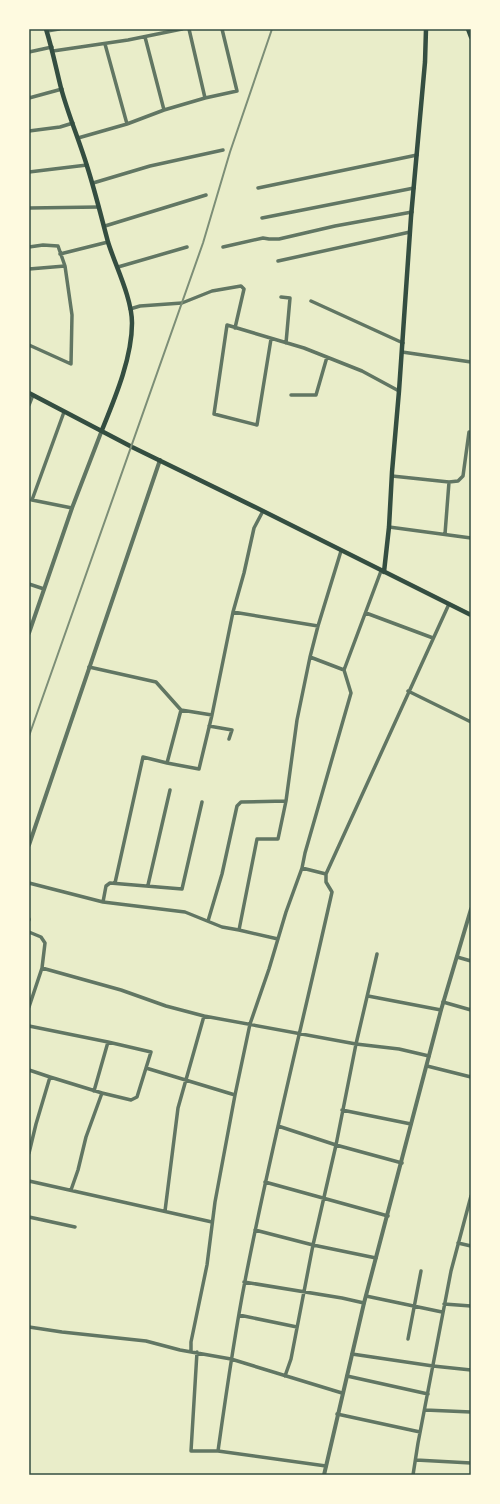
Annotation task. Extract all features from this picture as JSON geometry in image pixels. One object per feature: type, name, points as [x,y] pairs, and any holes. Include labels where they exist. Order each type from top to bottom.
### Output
[{"type":"main road","points":[[382,572],[389,527],[410,232],[425,62],[426,29]]},
{"type":"main road","points":[[468,29],[471,37]]},
{"type":"main road","points":[[47,30],[62,89],[93,183],[108,242],[118,267],[130,309],[132,322],[130,343],[119,388],[102,430]]},
{"type":"main road","points":[[31,394],[132,447],[471,615]]},
{"type":"street","points":[[47,30],[59,29]]},
{"type":"street","points":[[29,52],[105,44],[182,29]]},
{"type":"street","points":[[189,29],[205,98]]},
{"type":"street","points":[[78,138],[127,124],[164,110],[205,98],[236,92],[222,29]]},
{"type":"street","points":[[145,37],[164,110]]},
{"type":"street","points":[[105,44],[127,124]]},
{"type":"street","points":[[29,98],[62,89]]},
{"type":"street","points":[[29,131],[60,127],[73,123]]},
{"type":"street","points":[[93,183],[150,166],[223,150]]},
{"type":"street","points":[[258,188],[417,155]]},
{"type":"street","points":[[29,172],[87,165]]},
{"type":"street","points":[[262,218],[414,188]]},
{"type":"street","points":[[105,226],[206,195]]},
{"type":"street","points":[[29,208],[99,207]]},
{"type":"street","points":[[223,246],[263,238],[279,239],[335,226],[412,212]]},
{"type":"street","points":[[278,261],[410,232]]},
{"type":"street","points":[[60,254],[108,242]]},
{"type":"street","points":[[29,247],[58,246],[65,266],[72,315],[71,364],[29,345]]},
{"type":"street","points":[[118,267],[188,247]]},
{"type":"street","points":[[29,269],[65,266]]},
{"type":"street","points":[[130,309],[140,306],[182,302],[212,291],[242,286],[244,289],[234,328]]},
{"type":"street","points":[[281,297],[290,298],[286,343]]},
{"type":"street","points":[[311,301],[403,343]]},
{"type":"street","points":[[272,339],[257,425],[214,414],[227,325],[304,348],[362,371],[399,391]]},
{"type":"street","points":[[402,352],[471,362]]},
{"type":"street","points":[[292,395],[316,395],[327,357]]},
{"type":"street","points":[[29,405],[31,394]]},
{"type":"street","points":[[64,412],[31,500],[72,508]]},
{"type":"street","points":[[29,633],[72,508],[102,430]]},
{"type":"street","points":[[392,476],[449,482],[458,481],[463,476],[469,432]]},
{"type":"street","points":[[29,845],[160,460]]},
{"type":"street","points":[[445,534],[449,482]]},
{"type":"street","points":[[115,883],[143,757],[199,769],[254,528],[263,511]]},
{"type":"street","points":[[389,527],[471,538]]},
{"type":"street","points":[[239,930],[257,839],[278,839],[286,801],[297,720],[310,657],[340,551]]},
{"type":"street","points":[[191,1351],[191,1342],[207,1265],[212,1222],[235,1094],[250,1024],[286,912],[302,868],[305,852],[351,693],[344,670],[382,572]]},
{"type":"street","points":[[29,584],[44,589]]},
{"type":"street","points":[[218,1451],[244,1282],[265,1182],[332,892],[326,882],[326,874],[408,691],[449,604]]},
{"type":"street","points":[[234,612],[318,626]]},
{"type":"street","points":[[366,613],[434,638]]},
{"type":"street","points":[[310,657],[344,670]]},
{"type":"street","points":[[89,667],[156,682],[181,710],[212,715]]},
{"type":"street","points":[[408,691],[471,722]]},
{"type":"street","points":[[167,763],[181,710]]},
{"type":"street","points":[[209,726],[232,730],[229,739]]},
{"type":"street","points":[[148,886],[170,790]]},
{"type":"street","points":[[208,922],[222,874],[237,806],[241,802],[286,801]]},
{"type":"street","points":[[103,902],[106,886],[110,883],[182,889],[202,802]]},
{"type":"street","points":[[302,868],[326,874]]},
{"type":"street","points":[[29,883],[103,902],[185,912],[222,927],[278,939]]},
{"type":"street","points":[[324,1475],[364,1303],[402,1163],[443,1002],[471,909]]},
{"type":"street","points":[[29,932],[41,937],[45,943],[42,968],[29,1007]]},
{"type":"street","points":[[286,1376],[291,1359],[313,1245],[336,1145],[356,1044],[377,954]]},
{"type":"street","points":[[457,957],[471,961]]},
{"type":"street","points":[[42,968],[121,990],[166,1006],[204,1016],[356,1044],[399,1049],[429,1056]]},
{"type":"street","points":[[368,996],[441,1010]]},
{"type":"street","points":[[443,1002],[471,1010]]},
{"type":"street","points":[[165,1211],[178,1108],[204,1016]]},
{"type":"street","points":[[29,1026],[151,1052],[137,1097],[131,1100],[94,1091],[29,1070]]},
{"type":"street","points":[[94,1091],[108,1042]]},
{"type":"street","points":[[427,1066],[471,1077]]},
{"type":"street","points":[[146,1068],[186,1081],[235,1094]]},
{"type":"street","points":[[29,1153],[50,1077]]},
{"type":"street","points":[[71,1190],[78,1170],[86,1137],[102,1093]]},
{"type":"street","points":[[342,1110],[411,1124]]},
{"type":"street","points":[[278,1126],[336,1145],[402,1163]]},
{"type":"street","points":[[29,1181],[212,1222]]},
{"type":"street","points":[[265,1182],[388,1216]]},
{"type":"street","points":[[413,1475],[442,1312],[458,1243],[471,1196]]},
{"type":"street","points":[[29,1216],[75,1227]]},
{"type":"street","points":[[255,1230],[313,1245],[376,1258]]},
{"type":"street","points":[[458,1243],[471,1246]]},
{"type":"street","points":[[408,1339],[421,1271]]},
{"type":"street","points":[[244,1282],[364,1303]]},
{"type":"street","points":[[366,1296],[442,1312]]},
{"type":"street","points":[[444,1304],[471,1306]]},
{"type":"street","points":[[239,1315],[297,1327]]},
{"type":"street","points":[[29,1326],[62,1332],[146,1341],[231,1359],[342,1393]]},
{"type":"street","points":[[197,1352],[191,1450],[218,1451],[326,1466]]},
{"type":"street","points":[[352,1354],[471,1370]]},
{"type":"street","points":[[347,1376],[428,1394]]},
{"type":"street","points":[[425,1410],[471,1412]]},
{"type":"street","points":[[337,1414],[420,1432]]},
{"type":"street","points":[[416,1460],[471,1463]]},
{"type":"railway","points":[[29,736],[203,243],[230,152],[272,29]]}]
